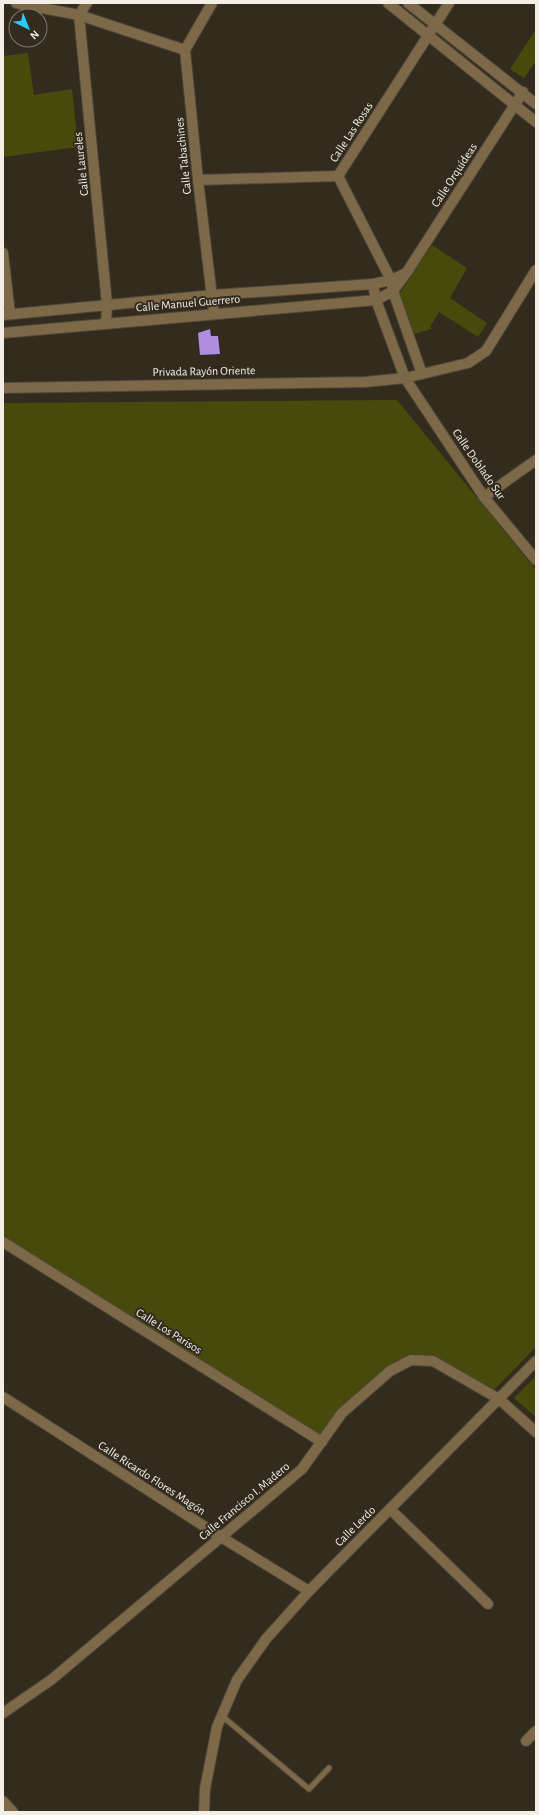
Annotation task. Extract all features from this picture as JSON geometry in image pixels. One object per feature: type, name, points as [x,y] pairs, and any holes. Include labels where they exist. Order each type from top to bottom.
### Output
[{"type":"street","points":[[16,3],[79,15],[185,50],[212,3]]},
{"type":"street","points":[[79,15],[87,3]]},
{"type":"street","points":[[388,3],[536,122]]},
{"type":"street","points":[[408,3],[434,26],[523,92],[536,104]]},
{"type":"street","name":"Calle Las Rosas","points":[[198,180],[338,176],[449,3]]},
{"type":"street","name":"Calle Laureles","points":[[79,15],[108,304],[106,324]]},
{"type":"street","name":"Calle Tabachines","points":[[185,50],[198,180],[213,295],[214,314]]},
{"type":"street","name":"Calle Orquídeas","points":[[392,291],[407,272],[523,92]]},
{"type":"street","points":[[338,176],[391,280],[392,291],[422,374]]},
{"type":"street","points":[[3,253],[6,315]]},
{"type":"street","name":"Privada Rayón Oriente","points":[[3,388],[357,382],[405,378],[468,363],[486,352],[536,270]]},
{"type":"street","points":[[391,280],[407,272]]},
{"type":"street","name":"Calle Manuel Guerrero","points":[[6,315],[213,295],[373,284],[391,280]]},
{"type":"street","points":[[373,284],[376,300],[405,378]]},
{"type":"street","name":"Calle Manuel Guerrero","points":[[3,333],[376,300],[392,291]]},
{"type":"street","name":"Calle Doblado Sur","points":[[405,378],[484,497],[536,560]]},
{"type":"street","points":[[484,497],[536,460]]},
{"type":"street","name":"Calle Los Parisos","points":[[3,1242],[322,1442]]},
{"type":"street","name":"Calle Francisco I. Madero","points":[[3,1713],[51,1680],[302,1469],[342,1413],[390,1371],[411,1360],[434,1361],[500,1399],[536,1432]]},
{"type":"street","name":"Calle Lerdo","points":[[204,1812],[205,1789],[217,1727],[237,1680],[266,1639],[309,1591],[536,1361]]},
{"type":"street","name":"Calle Ricardo Flores Magón","points":[[3,1397],[221,1537],[309,1591]]},
{"type":"street","points":[[390,1510],[488,1604]]},
{"type":"street","points":[[526,1741],[536,1731]]},
{"type":"street","points":[[3,1801],[13,1812]]},
{"type":"lane","points":[[222,1716],[309,1789],[329,1768]]},
{"type":"shaded area","points":[[536,29],[536,61],[524,78],[510,69]]},
{"type":"shaded area","points":[[28,53],[34,95],[72,89],[78,147],[3,157],[3,56]]},
{"type":"shaded area","points":[[432,245],[467,268],[450,298],[487,323],[478,337],[439,312],[430,327],[432,329],[414,334],[400,293]]},
{"type":"shaded area","points":[[397,400],[536,570],[536,1347],[493,1391],[416,1357],[383,1373],[324,1441],[3,1240],[3,403]]},
{"type":"shaded area","points":[[536,1376],[536,1417],[514,1398]]},
{"type":"building","points":[[210,329],[211,336],[218,336],[220,354],[200,355],[198,333]]}]
